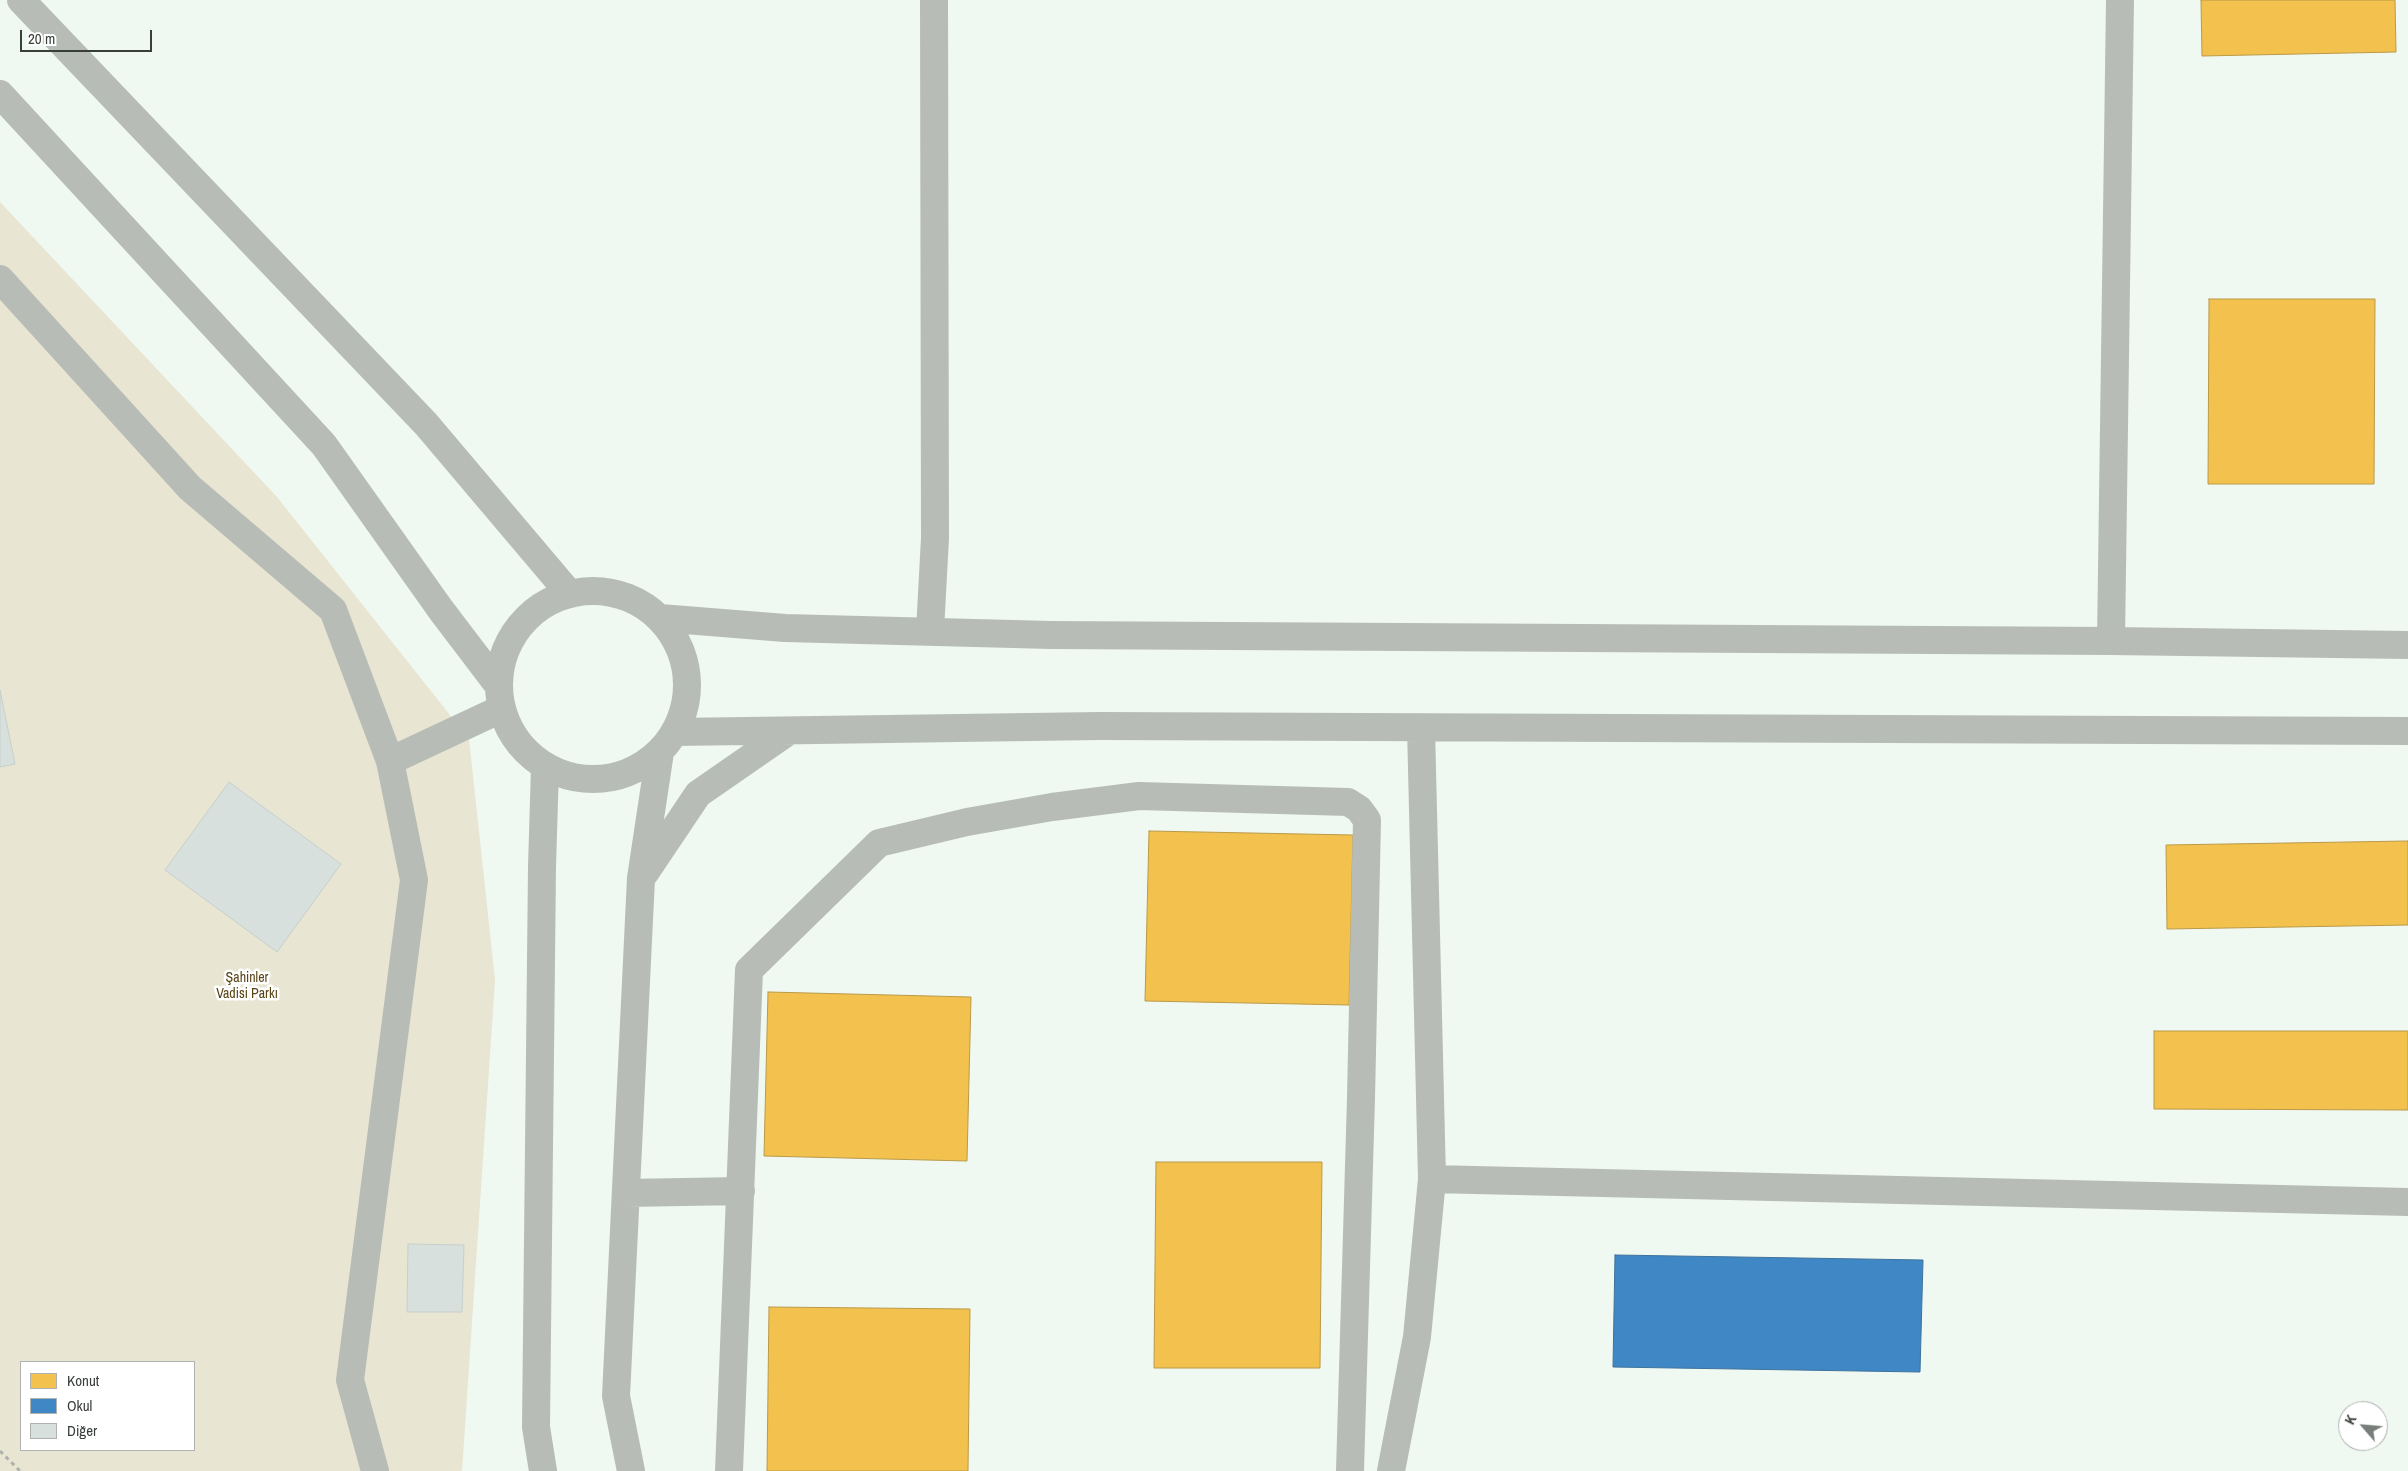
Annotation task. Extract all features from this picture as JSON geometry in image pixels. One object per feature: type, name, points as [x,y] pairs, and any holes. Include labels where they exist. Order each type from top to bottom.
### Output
[{"type":"street","points":[[21,0],[426,424],[569,593]]},
{"type":"street","points":[[930,631],[935,538],[934,0]]},
{"type":"street","points":[[2111,640],[2120,0]]},
{"type":"street","points":[[0,94],[324,445],[500,697],[516,739],[526,752],[545,767],[569,776],[593,779],[617,777],[640,767],[667,742],[789,730],[1100,726],[2408,731]]},
{"type":"street","points":[[0,279],[190,488],[333,610],[390,761],[414,880],[350,1380],[375,1471]]},
{"type":"street","points":[[500,697],[502,660],[512,637],[526,618],[546,602],[569,593],[594,590],[618,593],[641,602],[660,618],[675,637],[686,668],[688,685],[684,710],[667,742],[642,878],[616,1396],[630,1471]]},
{"type":"street","points":[[660,618],[785,628],[1051,635],[2111,640],[2408,645]]},
{"type":"street","points":[[390,761],[500,697]]},
{"type":"street","points":[[1392,1471],[1417,1337],[1432,1179],[1421,728]]},
{"type":"street","points":[[642,878],[698,794],[789,730]]},
{"type":"street","points":[[543,1471],[536,1427],[542,867],[545,767]]},
{"type":"street","points":[[730,1471],[749,970],[879,843],[976,820],[1052,807],[1138,796],[1348,802],[1359,809],[1367,820],[1350,1471]]},
{"type":"street","points":[[1432,1179],[2408,1202]]},
{"type":"street","points":[[626,1193],[741,1191]]},
{"type":"path","points":[[0,1451],[20,1471]]},
{"type":"green space","name":"Şahinler Vadisi Parkı","points":[[0,202],[277,497],[469,739],[495,980],[462,1471],[0,1471]]},
{"type":"building: Konut","points":[[2201,0],[2395,0],[2396,52],[2202,56]]},
{"type":"building: Konut","points":[[2209,299],[2375,299],[2374,484],[2208,484]]},
{"type":"building: Konut","points":[[1149,831],[1353,835],[1349,1005],[1145,1001]]},
{"type":"building: Konut","points":[[2408,841],[2408,925],[2167,929],[2166,845]]},
{"type":"building: Konut","points":[[768,992],[971,997],[967,1161],[764,1156]]},
{"type":"building: Konut","points":[[2154,1031],[2408,1031],[2408,1110],[2154,1109]]},
{"type":"building: Konut","points":[[1156,1162],[1322,1162],[1320,1368],[1154,1368]]},
{"type":"building: Konut","points":[[769,1307],[970,1309],[968,1471],[767,1471]]},
{"type":"building: Okul","points":[[1615,1255],[1923,1260],[1920,1372],[1613,1367]]},
{"type":"building: Diğer","points":[[0,690],[15,764],[0,767]]},
{"type":"building: Diğer","points":[[229,782],[341,864],[277,952],[165,870]]},
{"type":"building: Diğer","points":[[408,1244],[464,1245],[462,1312],[407,1312]]}]
